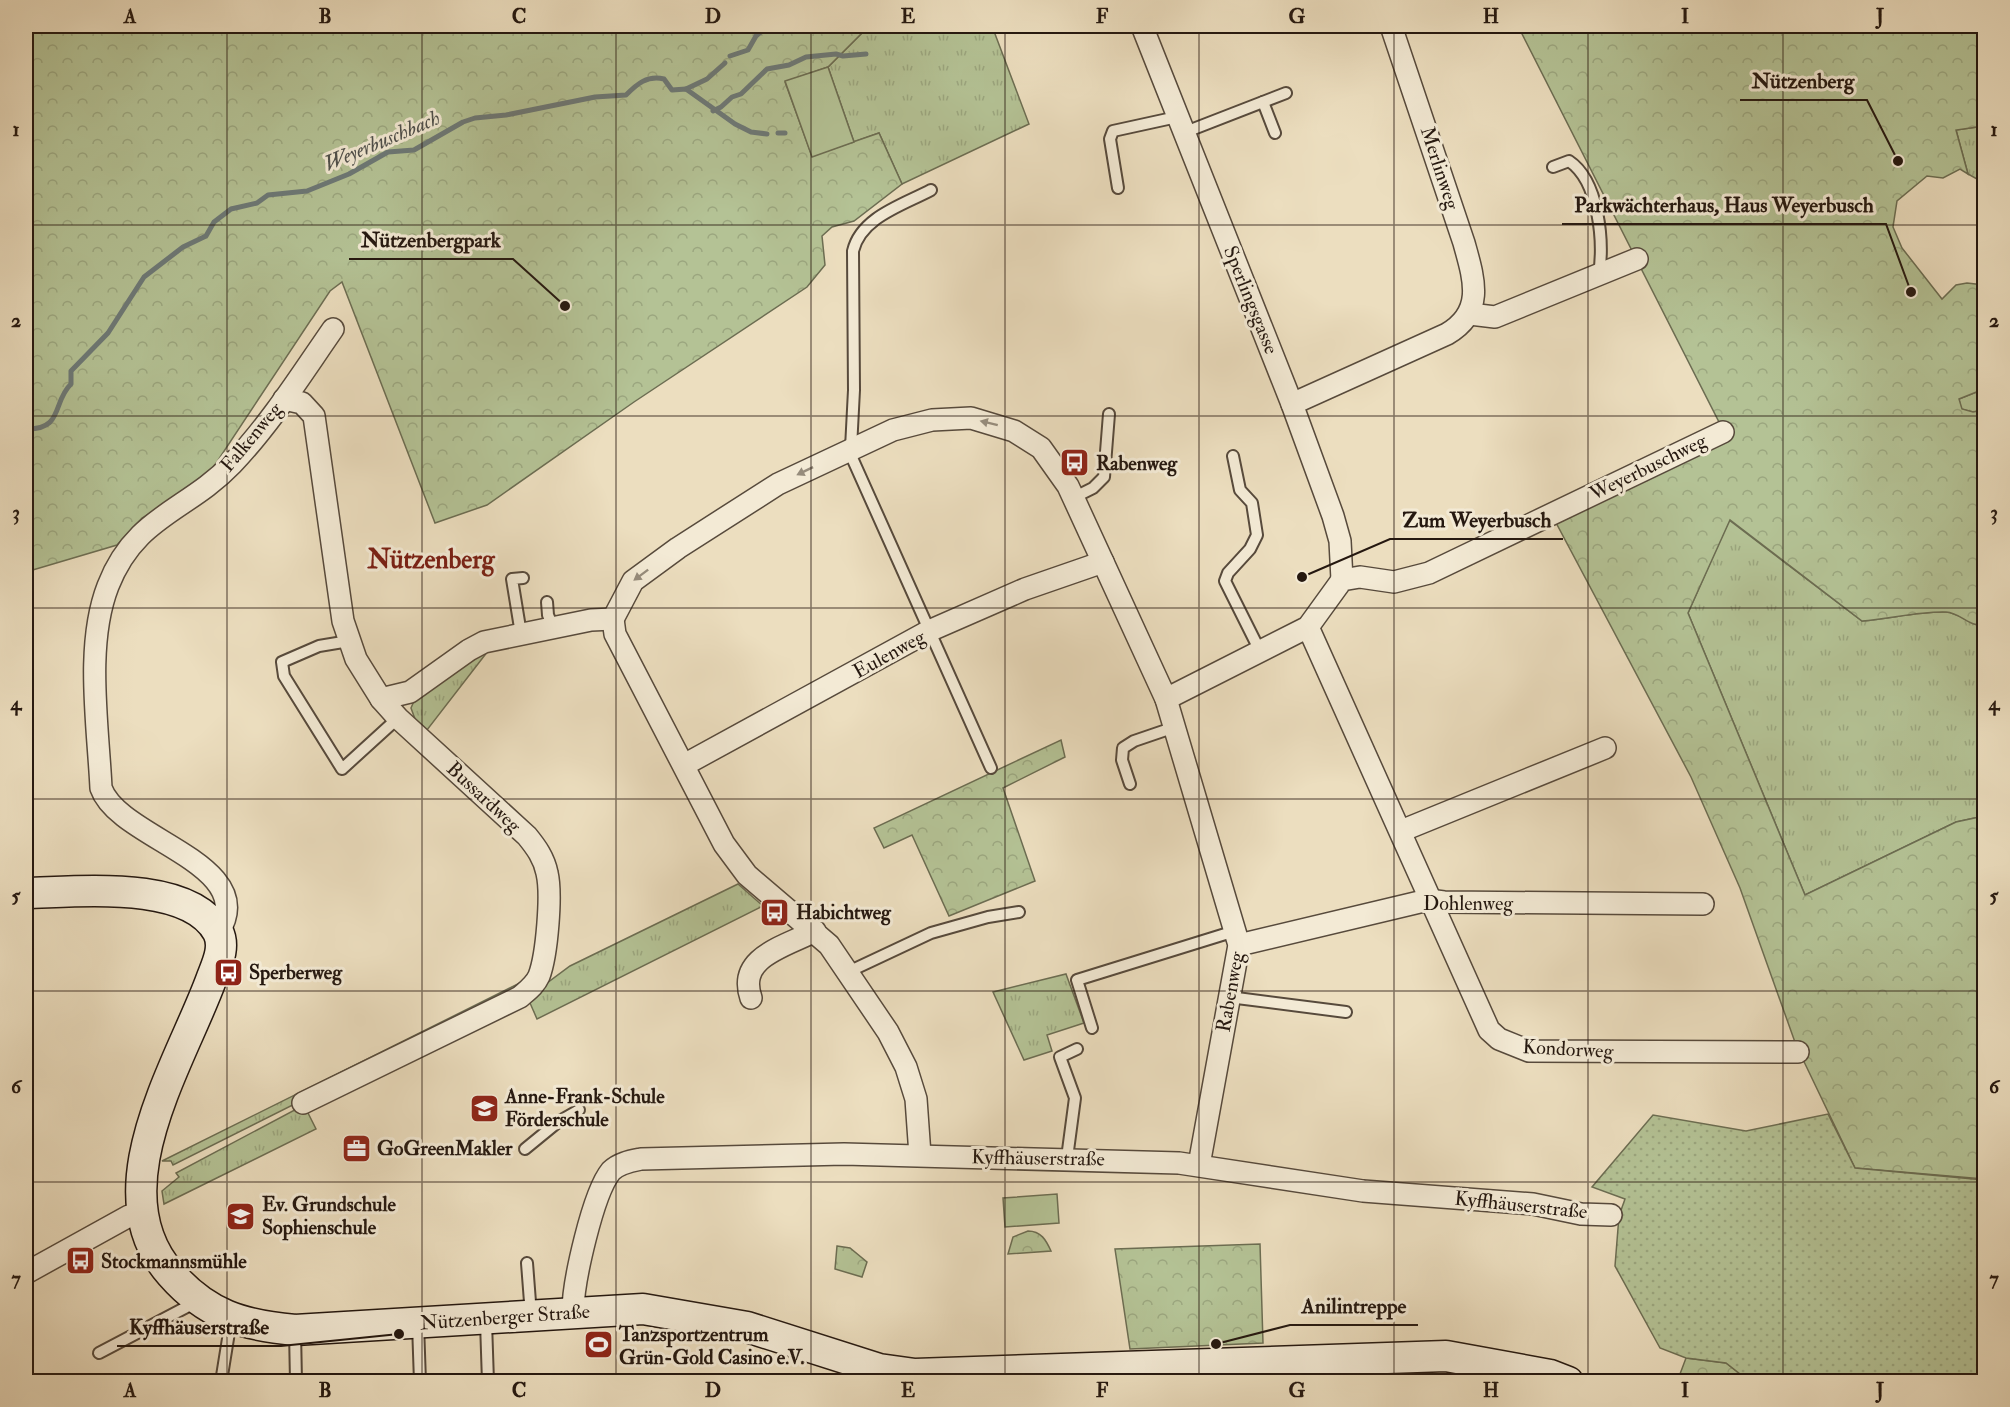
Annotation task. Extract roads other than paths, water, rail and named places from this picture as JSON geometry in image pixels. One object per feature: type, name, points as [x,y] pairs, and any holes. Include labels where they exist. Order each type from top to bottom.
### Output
[{"type":"street","name":"Sperlingsgasse","points":[[1142,26],[1292,404],[1333,516],[1340,541],[1342,580]]},
{"type":"street","name":"Merlinweg","points":[[1391,26],[1427,127],[1472,271],[1474,300],[1470,314]]},
{"type":"street","points":[[1292,404],[1447,334],[1461,326],[1470,314],[1495,317],[1637,259]]},
{"type":"street","name":"Falkenweg","points":[[218,933],[226,920],[227,908],[224,894],[217,881],[181,852],[116,812],[109,805],[101,788],[95,654],[101,610],[119,562],[149,525],[231,465],[261,431],[333,329]]},
{"type":"street","name":"Bussardweg","points":[[284,399],[302,403],[314,416],[343,621],[356,659],[381,699],[398,718],[527,836],[539,851],[547,872],[550,898],[539,974],[533,986],[520,997],[303,1103]]},
{"type":"street","name":"Rabenweg","points":[[613,619],[633,581],[678,548],[778,484],[850,448],[893,430],[921,422],[951,418],[982,420],[1014,431],[1041,448],[1055,465],[1073,498],[1166,699],[1237,938],[1200,1164]]},
{"type":"street","name":"Weyerbuschweg","points":[[1342,580],[1360,577],[1394,582],[1429,573],[1723,432]]},
{"type":"street","name":"Eulenweg","points":[[684,765],[929,631],[1025,589],[1103,562]]},
{"type":"street","points":[[1166,699],[1308,627],[1325,607],[1342,580]]},
{"type":"street","points":[[381,699],[410,692],[484,642],[553,627],[613,619],[615,634],[724,844],[747,875],[830,945],[888,1032],[906,1067],[916,1099],[921,1155]]},
{"type":"street","name":"Kondorweg","points":[[1308,627],[1401,831],[1428,900],[1489,1030],[1512,1046],[1540,1051],[1798,1052]]},
{"type":"street","points":[[1401,831],[1605,748]]},
{"type":"street","points":[[26,893],[101,891],[161,897],[198,912],[218,933]]},
{"type":"street","name":"Dohlenweg","points":[[1237,938],[1428,900],[1703,904]]},
{"type":"street","points":[[751,998],[747,985],[749,972],[756,962],[815,931]]},
{"type":"street","name":"Nützenberger Straße","points":[[218,933],[221,944],[219,958],[202,1005],[167,1084],[146,1144],[142,1173],[143,1217],[148,1236],[162,1263],[198,1301],[231,1319],[295,1330],[633,1309],[666,1311],[747,1327],[879,1369],[915,1374],[973,1376],[1446,1356],[1519,1369],[1568,1382]]},
{"type":"street","name":"Kyffhäuserstraße","points":[[573,1311],[575,1278],[606,1180],[614,1168],[622,1164],[665,1157],[758,1154],[921,1155],[1200,1164],[1363,1191],[1533,1204],[1581,1214],[1611,1215]]},
{"type":"street","points":[[26,1272],[129,1216],[143,1217]]},
{"type":"lane","points":[[1118,188],[1110,139],[1113,131],[1180,125],[1263,102],[1286,93]]},
{"type":"lane","points":[[1263,102],[1275,133]]},
{"type":"lane","points":[[1553,166],[1569,161],[1580,168],[1595,205],[1601,249],[1599,275]]},
{"type":"lane","points":[[931,190],[864,226],[856,237],[853,251],[854,390],[850,448],[853,460],[991,768]]},
{"type":"lane","points":[[1073,498],[1093,488],[1104,477],[1109,414]]},
{"type":"lane","points":[[1233,456],[1240,490],[1252,503],[1257,535],[1250,549],[1228,573],[1225,581],[1260,651]]},
{"type":"lane","points":[[520,634],[512,579],[523,578]]},
{"type":"lane","points":[[547,602],[548,615],[553,627]]},
{"type":"lane","points":[[349,641],[319,646],[282,662],[284,676],[342,769],[398,718]]},
{"type":"lane","points":[[1130,784],[1122,760],[1123,748],[1134,741],[1175,727]]},
{"type":"lane","points":[[848,972],[931,933],[988,917],[1019,912]]},
{"type":"lane","points":[[1092,1028],[1077,980],[1237,938]]},
{"type":"lane","points":[[1229,997],[1346,1012]]},
{"type":"lane","points":[[1067,1158],[1075,1098],[1060,1057],[1077,1049]]},
{"type":"lane","points":[[525,1149],[558,1122],[579,1110]]},
{"type":"lane","points":[[527,1263],[531,1315]]},
{"type":"lane","points":[[99,1353],[198,1301]]},
{"type":"lane","points":[[486,1318],[488,1382]]},
{"type":"lane","points":[[221,1382],[231,1319]]},
{"type":"lane","points":[[418,1324],[420,1382]]},
{"type":"lane","points":[[295,1330],[296,1382]]},
{"type":"waterway","points":[[730,56],[748,50],[756,36],[768,26]]},
{"type":"waterway","points":[[713,111],[732,97],[741,94],[767,69],[789,65],[806,57],[866,54]]},
{"type":"waterway","points":[[686,89],[707,79],[725,63]]},
{"type":"waterway","name":"Weyerbuschbach","points":[[26,429],[38,428],[52,420],[65,391],[71,384],[71,371],[108,333],[144,277],[183,247],[206,236],[214,222],[231,209],[257,203],[268,195],[307,191],[349,174],[388,152],[414,150],[463,122],[475,118],[506,115],[595,97],[626,95],[638,84],[652,78],[664,79],[672,90],[686,89],[735,124],[751,132],[767,134]]},
{"type":"waterway","name":"Weyerbuschbach","points":[[778,133],[785,133]]},
{"type":"place","name":"Nützenberg","points":[[1898,161]]},
{"type":"place","name":"Parkwächterhaus, Haus Weyerbusch","points":[[1911,292]]},
{"type":"place","name":"Nützenbergpark","points":[[565,306]]},
{"type":"place","name":"Rabenweg","points":[[1075,463]]},
{"type":"place","name":"Zum Weyerbusch","points":[[1302,577]]},
{"type":"place","name":"Habichtweg","points":[[775,912]]},
{"type":"place","name":"Sperberweg","points":[[228,972]]},
{"type":"place","name":"Anne-Frank-Schule Förderschule","points":[[484,1108]]},
{"type":"place","name":"GoGreenMakler","points":[[356,1148]]},
{"type":"place","name":"Ev. Grundschule Sophienschule","points":[[241,1216]]},
{"type":"place","name":"Stockmannsmühle","points":[[80,1261]]},
{"type":"place","name":"Kyffhäuserstraße","points":[[399,1334]]},
{"type":"place","name":"Anilintreppe","points":[[1216,1344]]},
{"type":"place","name":"Tanzsportzentrum Grün-Gold Casino e.V.","points":[[598,1345]]},
{"type":"district","name":"Nützenberg","points":[[431,560]]}]
